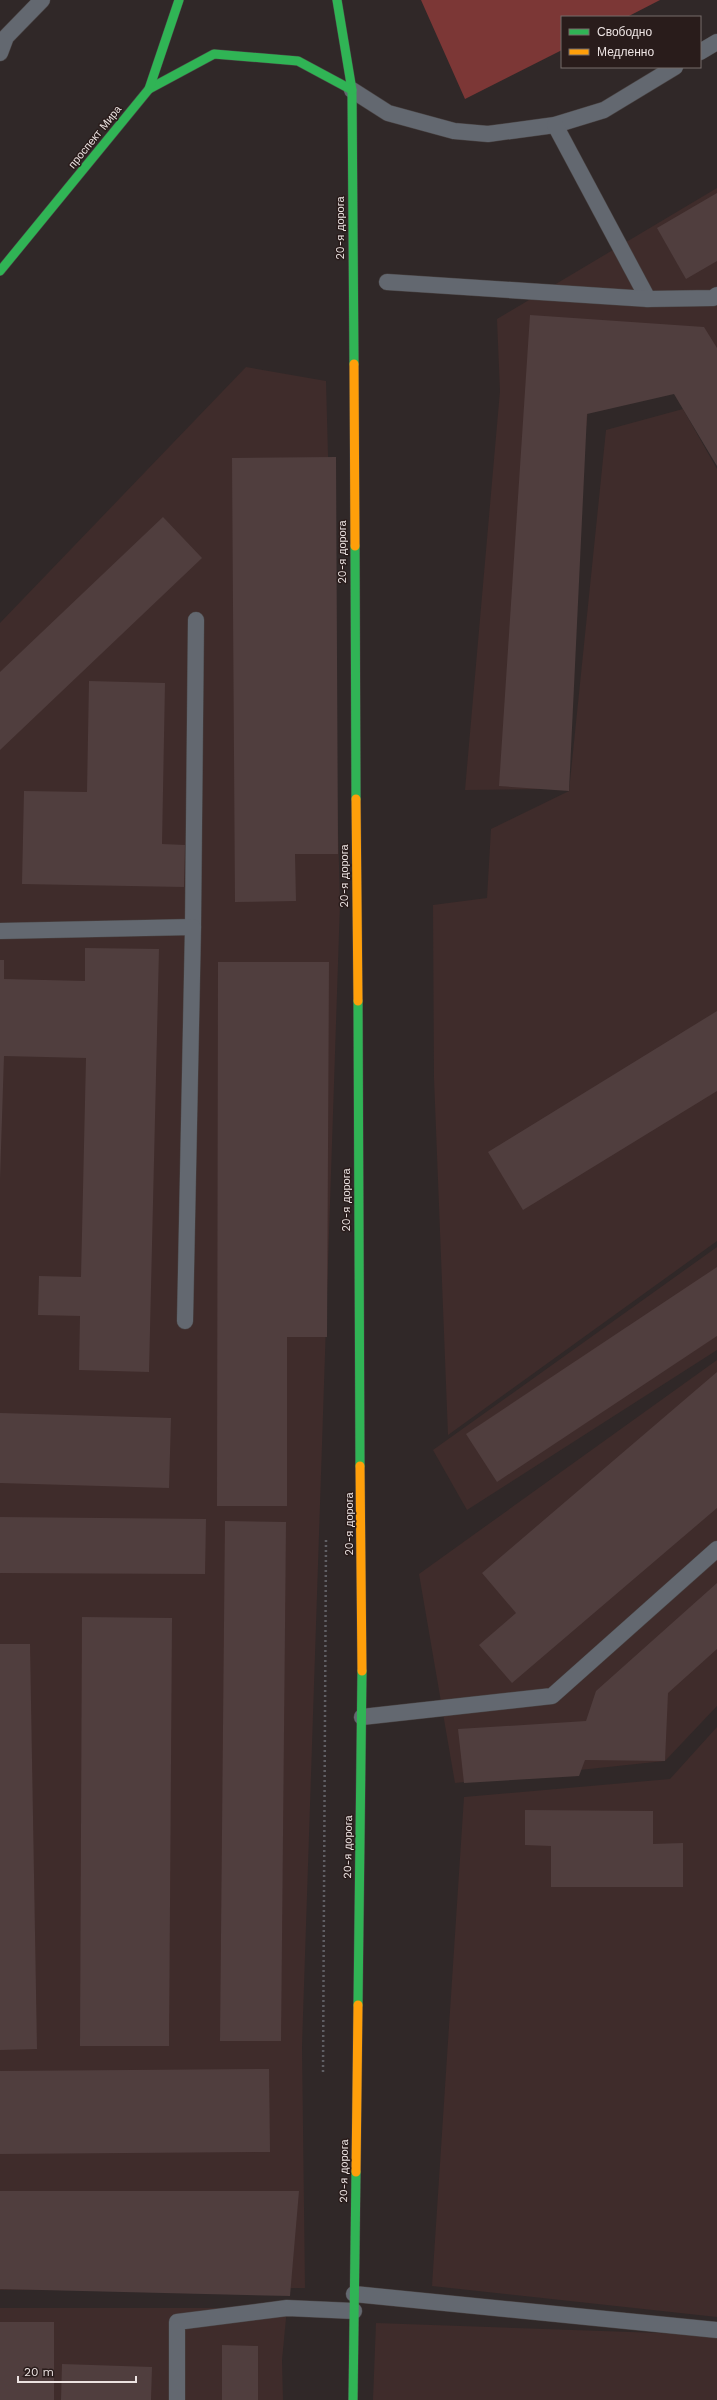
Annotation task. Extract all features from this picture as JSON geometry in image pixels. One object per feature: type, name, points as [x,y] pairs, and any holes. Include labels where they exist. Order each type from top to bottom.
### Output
[{"type":"main road","name":"проспект Мира","points":[[0,272],[150,90],[179,0]]},
{"type":"main road","name":"20-я дорога","points":[[337,0],[352,90],[362,1717],[353,2400]]},
{"type":"main road","points":[[150,90],[214,54],[298,61],[352,90]]},
{"type":"lane","points":[[0,53],[6,37],[42,0]]},
{"type":"lane","points":[[701,51],[717,42]]},
{"type":"lane","points":[[352,90],[388,113],[454,131],[488,134],[555,125],[604,110],[673,68]]},
{"type":"lane","points":[[555,125],[648,299]]},
{"type":"lane","points":[[387,282],[648,299],[716,299]]},
{"type":"lane","points":[[185,1321],[193,927],[196,620]]},
{"type":"lane","points":[[0,931],[193,927]]},
{"type":"lane","points":[[362,1717],[552,1696],[717,1549]]},
{"type":"lane","points":[[354,2294],[717,2330]]},
{"type":"lane","points":[[177,2400],[177,2322],[287,2308],[354,2310]]},
{"type":"shaded area","points":[[421,0],[660,0],[629,16],[561,16],[561,51],[465,99]]},
{"type":"shaded area","points":[[717,188],[717,445],[682,386],[590,392],[546,789],[465,790],[500,391],[497,319]]},
{"type":"shaded area","points":[[246,367],[326,381],[340,903],[302,2046],[305,2288],[0,2290],[0,623]]},
{"type":"shaded area","points":[[683,409],[717,469],[717,1241],[448,1435],[434,1078],[433,905],[487,898],[491,829],[569,791],[606,430]]},
{"type":"shaded area","points":[[717,1247],[717,1350],[467,1510],[433,1450]]},
{"type":"shaded area","points":[[717,1360],[717,1706],[665,1761],[455,1783],[419,1574]]},
{"type":"shaded area","points":[[717,1727],[717,2317],[432,2286],[464,1797],[670,1779]]},
{"type":"shaded area","points":[[0,2308],[287,2308],[282,2360],[283,2400],[0,2400]]},
{"type":"shaded area","points":[[376,2323],[717,2335],[717,2400],[373,2400]]},
{"type":"building","points":[[717,193],[717,261],[686,279],[657,228]]},
{"type":"building","points":[[530,315],[704,327],[717,348],[717,466],[674,394],[587,414],[569,791],[499,786]]},
{"type":"building","points":[[336,457],[338,854],[295,854],[296,901],[235,902],[232,458]]},
{"type":"building","points":[[163,517],[202,558],[0,750],[0,672]]},
{"type":"building","points":[[89,681],[165,683],[162,844],[185,845],[184,887],[22,884],[24,791],[87,792]]},
{"type":"building","points":[[85,948],[159,949],[149,1372],[79,1370],[80,1316],[38,1315],[39,1276],[81,1277],[86,1058],[4,1056],[0,1179],[0,960],[4,960],[4,979],[85,981]]},
{"type":"building","points":[[218,962],[329,962],[327,1337],[287,1337],[287,1506],[217,1506]]},
{"type":"building","points":[[717,1011],[717,1091],[523,1210],[488,1152]]},
{"type":"building","points":[[717,1267],[717,1336],[497,1482],[466,1434]]},
{"type":"building","points":[[717,1372],[717,1508],[512,1683],[479,1645],[516,1613],[482,1573]]},
{"type":"building","points":[[0,1413],[171,1418],[169,1488],[0,1483]]},
{"type":"building","points":[[0,1517],[206,1519],[205,1574],[0,1573]]},
{"type":"building","points":[[225,1521],[286,1522],[281,2041],[220,2041]]},
{"type":"building","points":[[717,1583],[717,1649],[668,1693],[665,1761],[585,1760],[579,1776],[464,1783],[458,1729],[586,1721],[596,1691]]},
{"type":"building","points":[[82,1617],[172,1618],[169,2046],[80,2046]]},
{"type":"building","points":[[0,1644],[30,1644],[37,2049],[0,2050]]},
{"type":"building","points":[[525,1810],[653,1811],[653,1844],[683,1843],[683,1887],[551,1887],[551,1846],[525,1845]]},
{"type":"building","points":[[269,2069],[270,2152],[0,2154],[0,2071]]},
{"type":"building","points":[[0,2191],[299,2191],[290,2296],[0,2289]]},
{"type":"building","points":[[0,2322],[54,2322],[54,2400],[0,2400]]},
{"type":"building","points":[[222,2345],[258,2346],[258,2400],[222,2400]]},
{"type":"building","points":[[62,2364],[152,2367],[151,2400],[61,2400]]},
{"type":"traffic: fast","points":[[0,271],[149,89],[179,0]]},
{"type":"traffic: fast","points":[[337,0],[352,90],[354,364]]},
{"type":"traffic: fast","points":[[149,89],[214,54],[298,61],[352,90]]},
{"type":"traffic: fast","points":[[355,546],[356,799]]},
{"type":"traffic: fast","points":[[358,1001],[360,1466]]},
{"type":"traffic: fast","points":[[358,2005],[362,1671]]},
{"type":"traffic: fast","points":[[353,2400],[356,2172]]},
{"type":"traffic: slow","points":[[354,364],[355,546]]},
{"type":"traffic: slow","points":[[356,799],[358,1001]]},
{"type":"traffic: slow","points":[[360,1466],[362,1671]]},
{"type":"traffic: slow","points":[[356,2172],[358,2005]]}]
